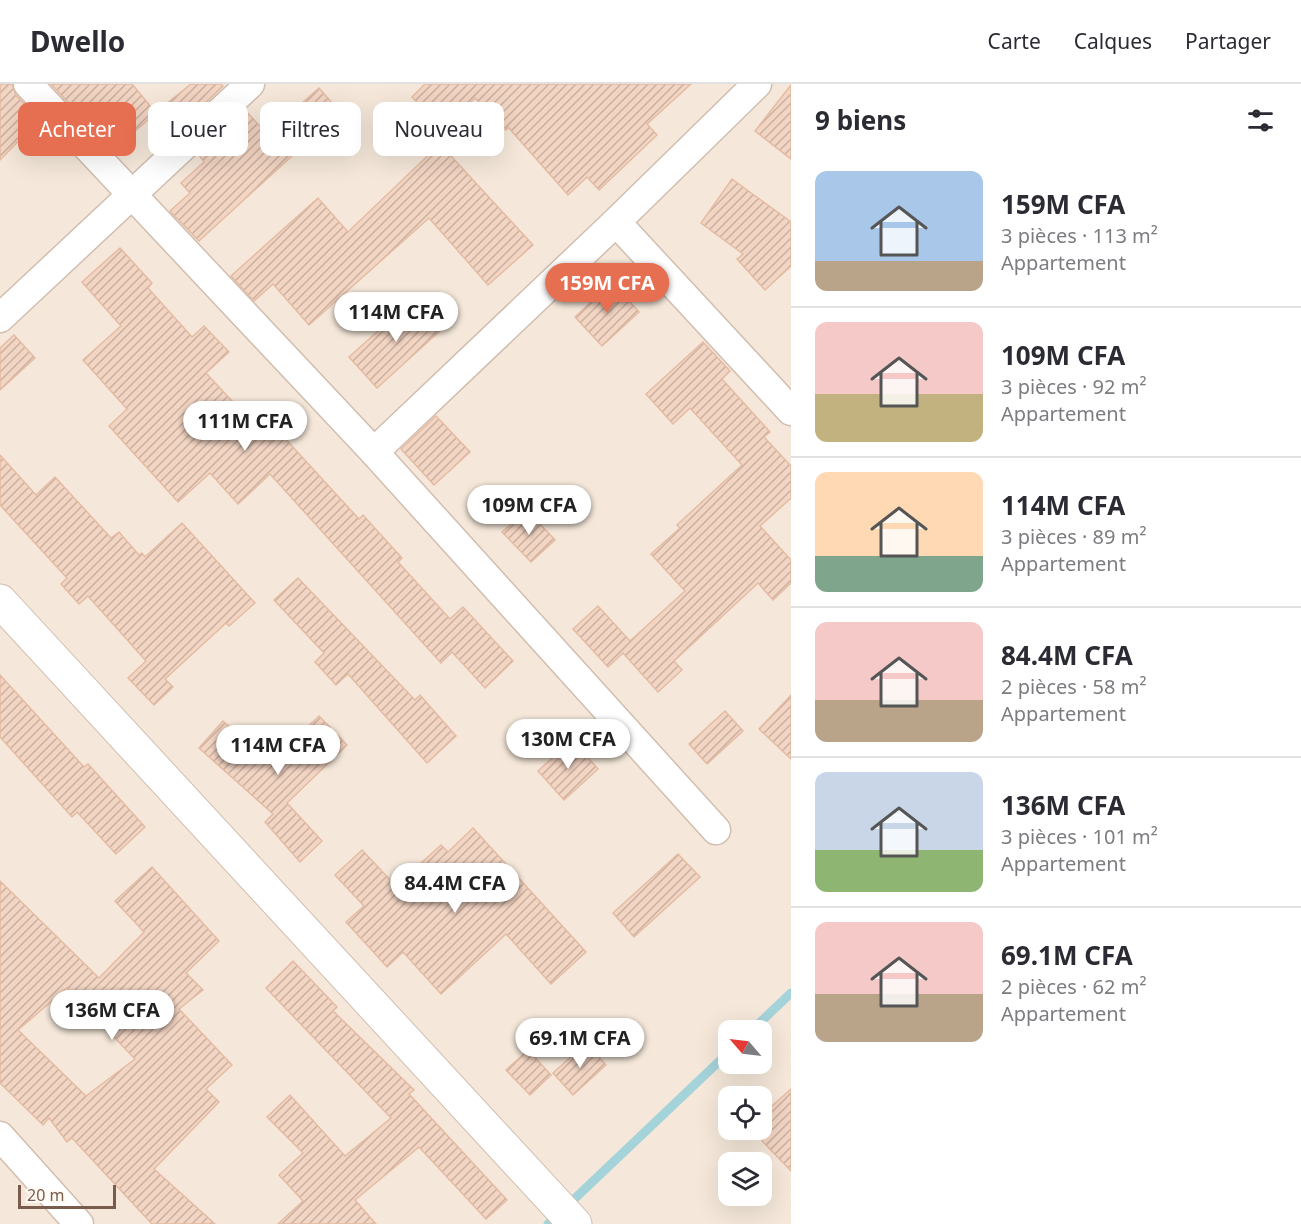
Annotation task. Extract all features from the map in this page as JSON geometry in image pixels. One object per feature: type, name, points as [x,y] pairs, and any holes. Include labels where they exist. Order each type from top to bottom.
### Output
[{"type":"street","points":[[28,84],[374,452],[716,830]]},
{"type":"street","points":[[0,318],[250,84]]},
{"type":"street","points":[[374,452],[616,222],[757,84]]},
{"type":"street","points":[[616,222],[791,411]]},
{"type":"street","points":[[0,601],[575,1224]]},
{"type":"street","points":[[0,1136],[68,1220]]},
{"type":"shaded area","points":[[0,84],[791,84],[791,1224],[0,1224]]},
{"type":"building","points":[[0,84],[12,84],[16,95],[22,102],[18,102],[18,142],[0,160]]},
{"type":"building","points":[[51,84],[132,84],[148,103],[148,120],[136,130],[136,102],[68,102]]},
{"type":"building","points":[[191,84],[221,84],[223,86],[206,102],[168,102]]},
{"type":"building","points":[[425,84],[691,84],[647,124],[657,135],[599,190],[587,177],[568,195],[508,127],[506,130],[504,128],[504,102],[479,102],[475,98],[471,102],[417,102],[412,97]]},
{"type":"building","points":[[791,85],[791,159],[755,131]]},
{"type":"building","points":[[319,88],[331,102],[303,102]]},
{"type":"building","points":[[248,113],[260,126],[260,156],[292,156],[199,241],[170,211],[190,193],[181,183],[204,162],[200,156],[248,156]]},
{"type":"building","points":[[427,156],[451,156],[533,245],[488,285],[429,218],[309,325],[273,284],[254,301],[231,276],[318,198],[348,232]]},
{"type":"building","points":[[732,179],[791,222],[791,266],[765,290],[737,259],[743,254],[701,223]]},
{"type":"building","points":[[120,248],[152,283],[148,288],[192,337],[204,326],[229,352],[206,373],[270,442],[280,433],[359,519],[363,515],[402,558],[398,562],[450,619],[463,607],[513,661],[485,688],[452,652],[441,663],[270,474],[238,504],[210,473],[178,502],[109,426],[127,409],[83,360],[121,326],[82,282]]},
{"type":"building","points":[[612,282],[639,312],[602,346],[575,317]]},
{"type":"building","points":[[415,298],[442,329],[377,388],[349,357]]},
{"type":"building","points":[[14,335],[35,358],[0,390],[0,348]]},
{"type":"building","points":[[703,342],[730,371],[722,379],[770,432],[764,437],[791,466],[791,498],[760,526],[791,560],[791,583],[773,600],[758,583],[674,661],[682,670],[658,692],[623,653],[608,667],[573,629],[598,606],[630,641],[685,591],[651,554],[680,528],[677,525],[742,465],[690,408],[673,424],[646,394]]},
{"type":"building","points":[[436,416],[470,452],[434,485],[401,449]]},
{"type":"building","points":[[0,455],[36,495],[55,477],[111,538],[119,532],[139,555],[142,553],[145,557],[182,523],[255,603],[229,626],[226,623],[165,679],[173,687],[154,705],[128,678],[146,661],[88,596],[79,604],[61,584],[67,578],[0,505]]},
{"type":"building","points":[[527,510],[555,540],[531,562],[502,532]]},
{"type":"building","points":[[298,578],[415,700],[420,695],[456,736],[427,763],[348,674],[336,685],[315,662],[324,653],[274,600]]},
{"type":"building","points":[[0,675],[84,767],[88,764],[145,827],[116,854],[77,812],[72,817],[0,737]]},
{"type":"building","points":[[791,695],[791,759],[759,729]]},
{"type":"building","points":[[725,711],[743,731],[707,764],[689,744]]},
{"type":"building","points":[[319,716],[347,745],[287,803],[322,841],[300,862],[265,822],[273,814],[199,748],[223,721],[270,764]]},
{"type":"building","points":[[572,740],[598,769],[564,800],[538,771]]},
{"type":"building","points":[[473,828],[586,952],[551,984],[506,934],[441,994],[403,952],[387,967],[346,922],[364,906],[335,875],[362,850],[396,886],[441,845],[448,852]]},
{"type":"building","points":[[678,854],[700,877],[634,937],[613,913]]},
{"type":"building","points":[[152,867],[219,941],[186,973],[203,990],[179,1009],[232,1065],[206,1089],[219,1102],[154,1169],[215,1224],[152,1224],[72,1138],[67,1142],[49,1118],[43,1125],[0,1083],[0,881],[99,978],[144,932],[115,901]],"holes":[[[67,988],[135,1059],[86,1096],[18,1030]]]},
{"type":"building","points":[[293,961],[337,1007],[333,1011],[414,1090],[409,1094],[507,1200],[486,1219],[419,1147],[355,1200],[376,1224],[278,1224],[303,1201],[279,1175],[303,1153],[267,1117],[290,1095],[345,1156],[391,1118],[266,988]]},
{"type":"building","points":[[586,1043],[606,1065],[573,1095],[553,1073]]},
{"type":"building","points":[[528,1050],[551,1075],[530,1095],[506,1070]]},
{"type":"building","points":[[791,1089],[791,1171],[762,1141],[772,1140],[772,1106]]},
{"type":"waterway","points":[[763,1020],[791,993]]},
{"type":"waterway","points":[[548,1224],[718,1062]]}]
